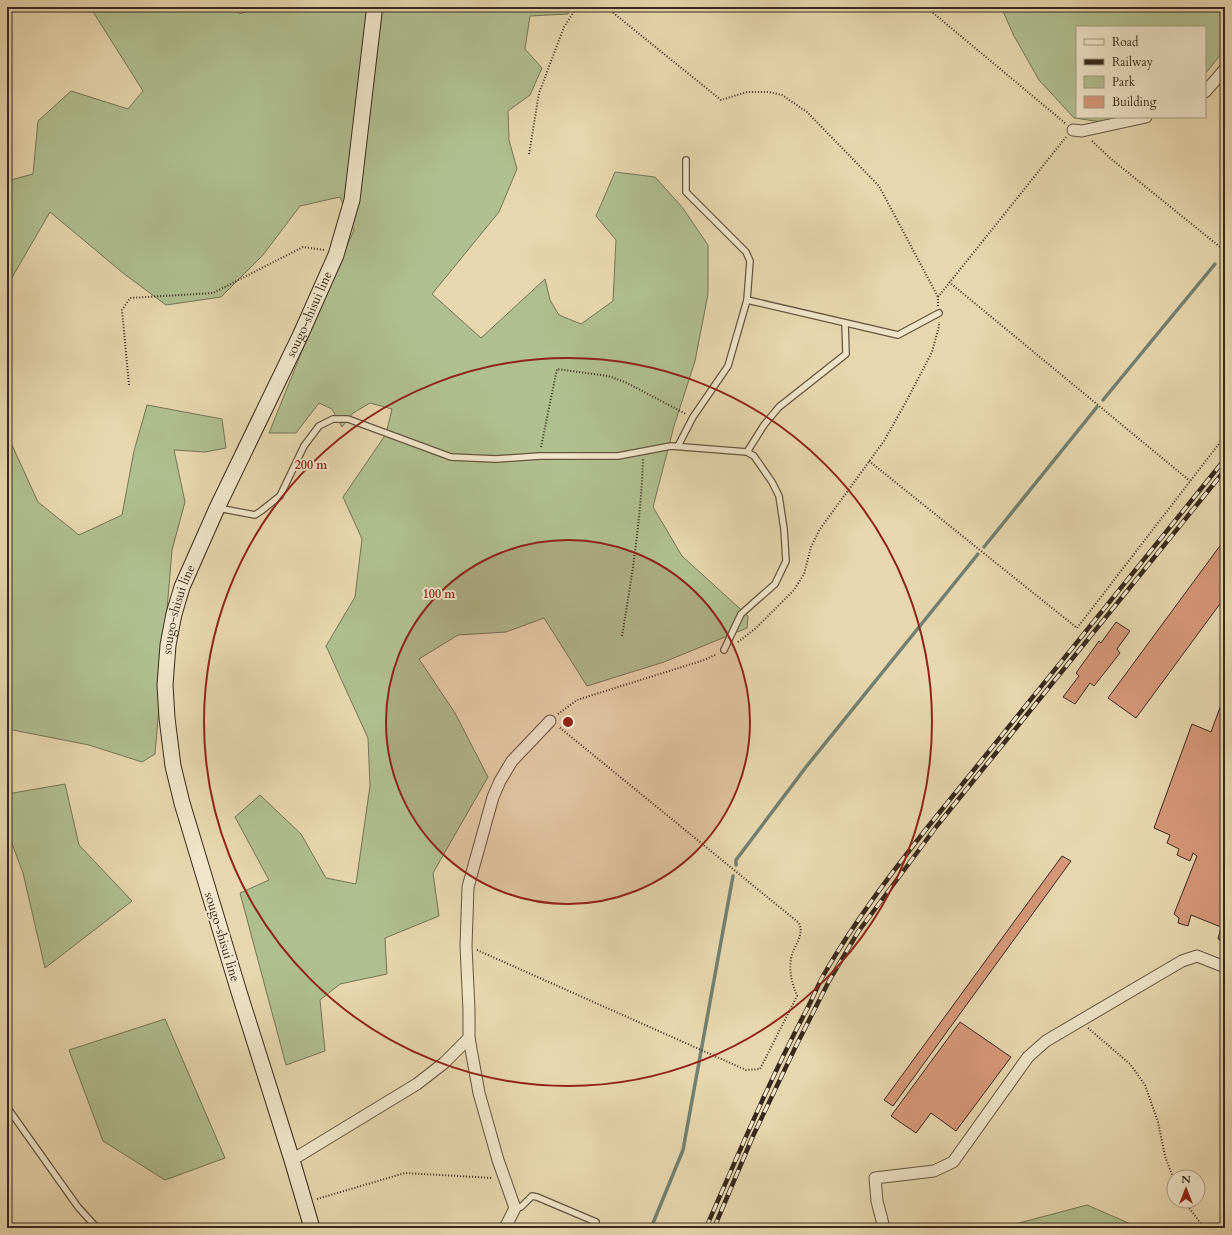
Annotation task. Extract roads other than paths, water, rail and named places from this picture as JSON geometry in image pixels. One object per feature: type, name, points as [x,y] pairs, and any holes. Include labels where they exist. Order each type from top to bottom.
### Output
[{"type":"main road","name":"sougo-shisui line","points":[[312,1228],[182,803],[173,766],[167,718],[165,685],[168,646],[174,614],[182,587],[217,508],[300,336],[337,251],[352,200],[373,21],[373,7]]},
{"type":"street","points":[[1206,91],[1225,69]]},
{"type":"street","points":[[1077,131],[1141,118]]},
{"type":"street","points":[[505,1228],[515,1208],[498,1160],[479,1093],[469,1038],[466,946],[468,887],[493,797],[500,781],[512,761],[550,721]]},
{"type":"street","points":[[884,1228],[877,1201],[875,1178],[934,1171],[953,1162],[1028,1057],[1046,1042],[1182,961],[1197,956],[1225,967]]},
{"type":"street","points":[[292,1160],[417,1084],[444,1063],[469,1038]]},
{"type":"lane","points":[[678,446],[693,417],[728,366],[747,300],[750,261],[746,252],[686,192],[686,160]]},
{"type":"lane","points":[[747,300],[898,335],[939,314]]},
{"type":"lane","points":[[747,452],[764,425],[779,407],[846,354],[845,323]]},
{"type":"lane","points":[[217,508],[255,515],[261,511],[280,496],[304,446],[320,426],[333,419],[348,419],[451,457],[496,459],[540,456],[618,456],[671,446],[747,452],[754,456],[772,482],[779,496],[784,528],[786,562],[775,584],[741,614],[724,650]]},
{"type":"lane","points":[[7,1107],[78,1207],[97,1228]]},
{"type":"lane","points":[[515,1208],[521,1207],[532,1196],[537,1196],[596,1222]]},
{"type":"waterway","points":[[1103,400],[1215,264]]},
{"type":"waterway","points":[[984,547],[1097,407]]},
{"type":"waterway","points":[[736,865],[736,860],[806,767],[978,554]]},
{"type":"waterway","points":[[651,1228],[683,1150],[733,876]]},
{"type":"railway","points":[[706,1228],[792,1037],[821,980],[861,917],[931,823],[1225,459]]},
{"type":"railway","points":[[714,1228],[753,1136],[795,1048],[829,981],[858,932],[936,827],[1225,470]]}]
